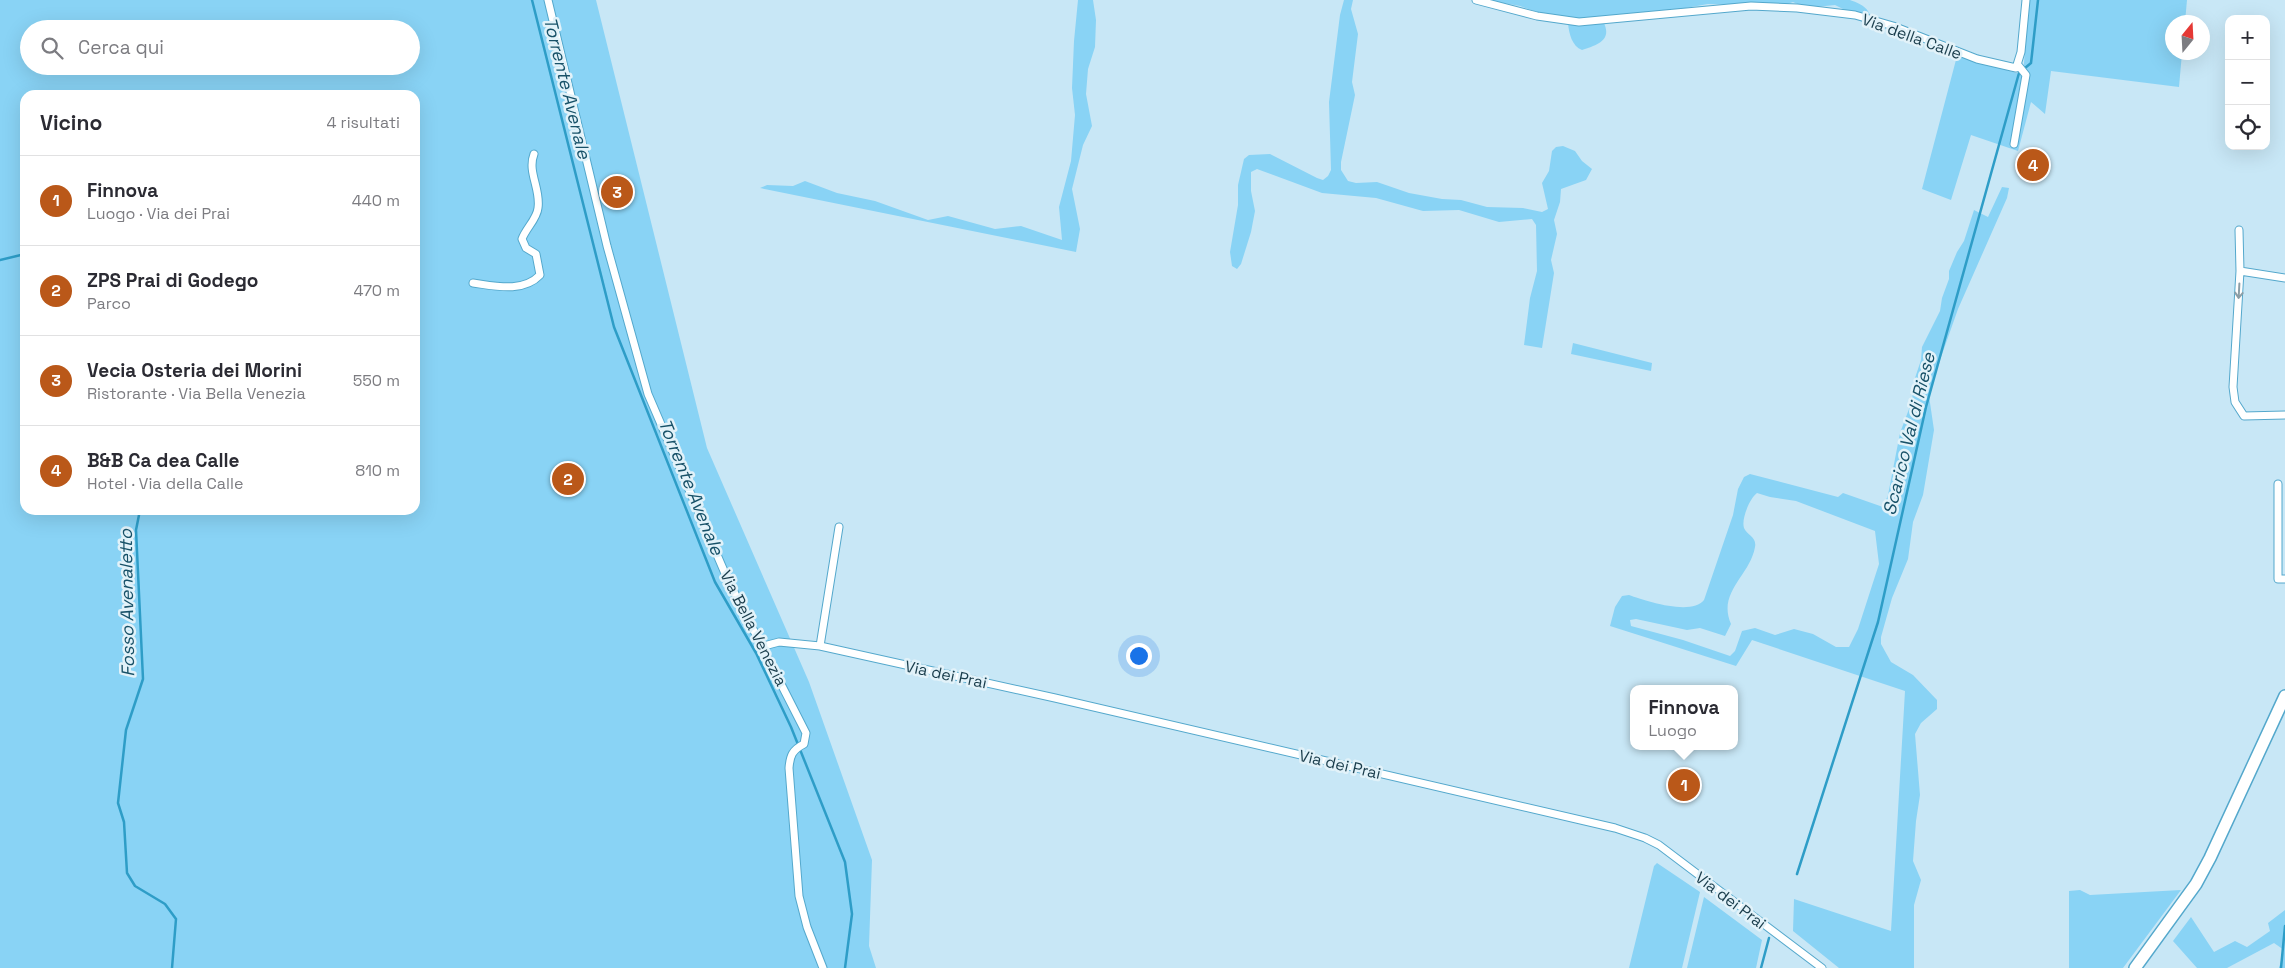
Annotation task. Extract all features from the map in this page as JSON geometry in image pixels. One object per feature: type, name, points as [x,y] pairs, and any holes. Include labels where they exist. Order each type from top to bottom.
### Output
[{"type":"main road","points":[[2135,968],[2196,884],[2210,858],[2285,696]]},
{"type":"street","name":"Via Bella Venezia","points":[[548,0],[607,246],[648,394],[727,578],[764,646],[806,733],[804,744],[796,748],[790,759],[789,768],[797,883],[802,910],[823,968]]},
{"type":"street","name":"Via della Calle","points":[[1476,0],[1537,16],[1579,22],[1751,6],[1855,15],[1893,26],[1976,60],[2016,68],[2018,65]]},
{"type":"street","points":[[2014,144],[2026,75],[2018,65],[2026,0]]},
{"type":"street","points":[[474,283],[502,287],[515,286],[535,281],[540,275],[536,254],[526,248],[522,238],[538,210],[539,200],[531,162],[534,154]]},
{"type":"street","points":[[2239,230],[2240,271],[2233,388],[2235,402],[2244,416],[2285,414]]},
{"type":"street","points":[[2240,271],[2285,278]]},
{"type":"street","points":[[2278,484],[2278,579],[2285,579]]},
{"type":"street","points":[[820,646],[839,526]]},
{"type":"street","name":"Via dei Prai","points":[[764,646],[780,642],[820,646],[1292,752],[1615,828],[1659,845],[1822,968]]},
{"type":"shaded area","points":[[0,0],[596,0],[707,448],[809,682],[872,860],[869,946],[876,968],[0,968]]},
{"type":"shaded area","points":[[1078,0],[1093,0],[1096,20],[1095,47],[1088,69],[1086,94],[1092,126],[1083,145],[1072,189],[1080,229],[1076,252],[760,188],[767,185],[793,186],[805,181],[837,193],[875,201],[928,220],[948,216],[995,229],[1021,226],[1062,240],[1059,207],[1071,161],[1075,115],[1072,88],[1074,41]]},
{"type":"shaded area","points":[[1344,0],[1353,0],[1351,9],[1358,34],[1352,82],[1355,95],[1341,162],[1341,170],[1348,181],[1356,183],[1377,182],[1409,193],[1442,199],[1461,200],[1487,207],[1523,208],[1542,212],[1548,209],[1542,183],[1549,171],[1552,151],[1556,147],[1563,146],[1575,151],[1582,161],[1592,169],[1586,180],[1561,189],[1560,202],[1554,220],[1557,234],[1551,260],[1554,273],[1542,348],[1524,345],[1530,298],[1537,271],[1536,225],[1532,219],[1499,222],[1459,210],[1423,211],[1376,198],[1322,193],[1257,169],[1251,172],[1251,191],[1255,211],[1251,232],[1241,264],[1237,269],[1232,266],[1230,252],[1238,205],[1238,185],[1244,159],[1249,155],[1270,154],[1323,180],[1331,170],[1329,102],[1340,15]]},
{"type":"shaded area","points":[[1487,0],[1850,0],[1866,8],[1873,24],[1835,5],[1806,8],[1793,2],[1781,6],[1708,4],[1674,10],[1607,16],[1603,21],[1606,27],[1605,37],[1598,44],[1582,50],[1576,46],[1572,39],[1568,23],[1520,6]]},
{"type":"shaded area","points":[[2029,0],[2187,0],[2186,15],[2165,15],[2165,60],[2181,60],[2179,87],[2051,71],[2045,114],[2031,102],[2018,151],[1971,135],[1951,200],[1922,189],[1957,56],[1947,52],[2023,75]]},
{"type":"shaded area","points":[[2002,187],[2009,188],[2007,198],[1958,309],[1934,377],[1929,396],[1934,430],[1923,495],[1913,522],[1908,559],[1892,598],[1881,637],[1881,644],[1891,662],[1913,675],[1937,700],[1937,709],[1921,723],[1915,734],[1920,795],[1913,861],[1921,880],[1914,905],[1914,968],[1839,968],[1793,931],[1794,899],[1891,931],[1905,691],[1752,640],[1736,666],[1610,626],[1615,607],[1622,596],[1629,595],[1646,601],[1679,607],[1698,605],[1704,600],[1733,515],[1738,489],[1744,477],[1750,474],[1838,497],[1843,493],[1883,507],[1888,495],[1900,433],[1912,401],[1914,381],[1921,360],[1922,347],[1940,311],[1942,298],[1949,279],[1949,271],[1964,241],[1974,210],[1988,217]],"holes":[[[1757,493],[1796,501],[1875,531],[1879,564],[1858,629],[1849,647],[1836,647],[1813,634],[1794,629],[1775,635],[1755,628],[1742,631],[1735,651],[1730,656],[1683,640],[1631,626],[1630,620],[1636,619],[1687,630],[1700,628],[1725,636],[1731,624],[1728,613],[1731,593],[1747,567],[1755,547],[1755,541],[1744,528],[1745,514]]]},
{"type":"shaded area","points":[[1573,343],[1652,363],[1651,371],[1571,354]]},
{"type":"shaded area","points":[[1657,863],[1700,892],[1682,968],[1629,968],[1654,866]]},
{"type":"shaded area","points":[[2080,890],[2090,895],[2181,890],[2123,968],[2069,968],[2069,891]]},
{"type":"shaded area","points":[[1704,897],[1762,940],[1756,968],[1687,968]]},
{"type":"shaded area","points":[[2285,910],[2285,968],[2279,968],[2284,950],[2274,943],[2227,968],[2197,968],[2173,941],[2191,917],[2214,952],[2235,941],[2247,947],[2270,931],[2268,923]]},
{"type":"waterway","name":"Torrente Avenale","points":[[532,0],[614,327],[715,582],[756,653],[791,727],[845,862],[852,914],[845,968]]},
{"type":"waterway","name":"Scarico Val di Riese","points":[[1797,874],[1878,622],[1926,407],[2019,73],[2031,63],[2038,0]]},
{"type":"waterway","name":"Fosso Avenaletto","points":[[0,260],[20,255]]},
{"type":"waterway","name":"Fosso Avenaletto","points":[[139,515],[136,530],[143,679],[126,730],[118,803],[124,822],[127,873],[135,886],[165,904],[176,919],[172,968]]},
{"type":"waterway","points":[[2281,968],[2285,926]]},
{"type":"waterway","name":"Scarico Val di Riese","points":[[1761,968],[1769,938]]},
{"type":"place","name":"B&B Ca dea Calle","points":[[2033,165]]},
{"type":"place","name":"Vecia Osteria dei Morini","points":[[617,192]]},
{"type":"place","name":"ZPS Prai di Godego","points":[[568,479]]},
{"type":"place","name":"Finnova","points":[[1684,785]]}]
